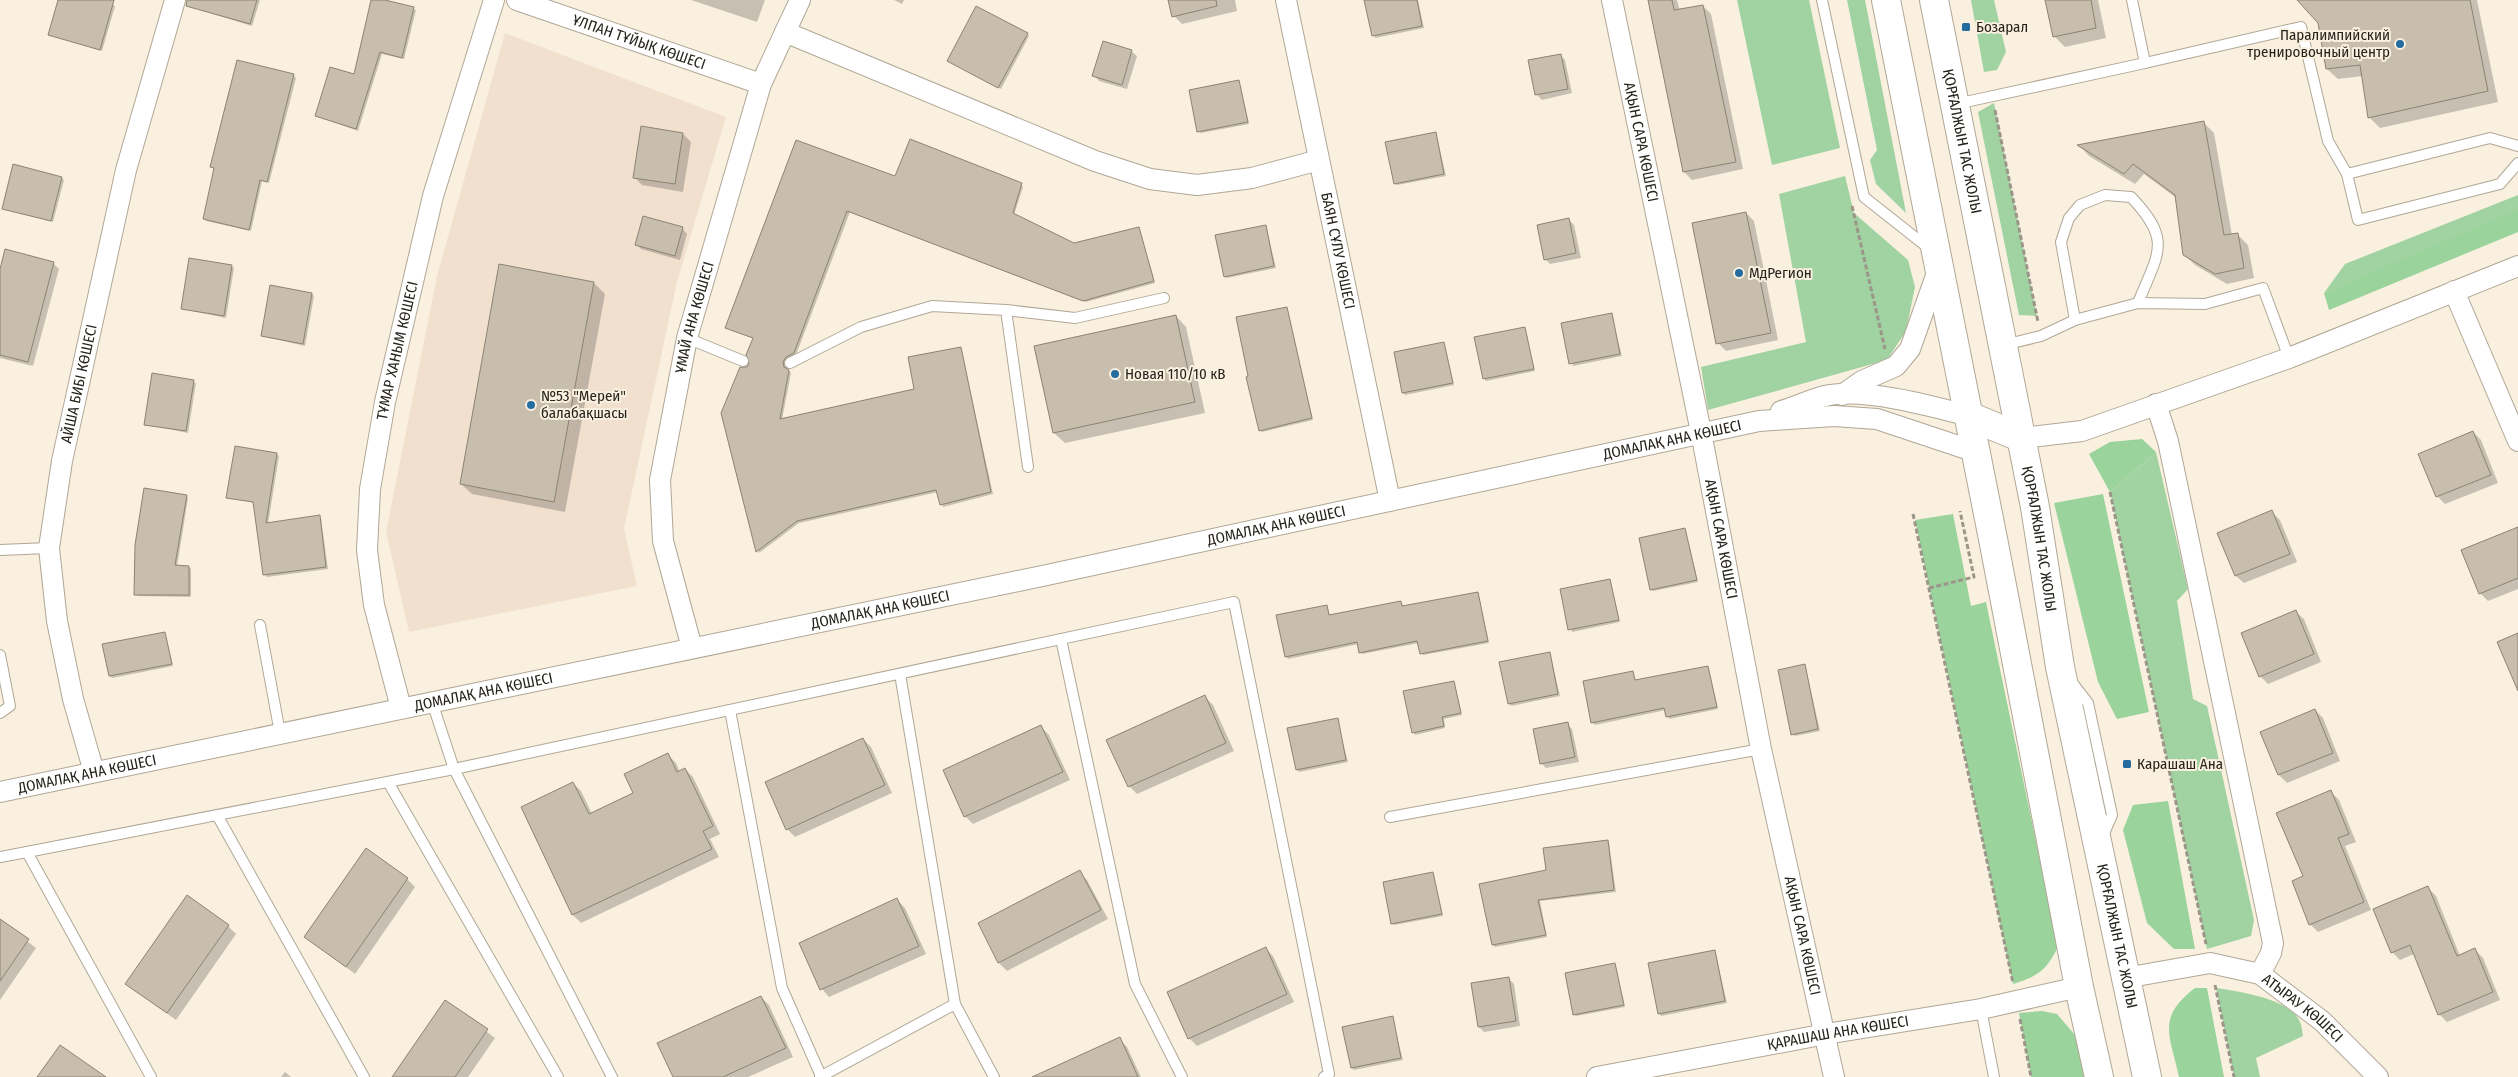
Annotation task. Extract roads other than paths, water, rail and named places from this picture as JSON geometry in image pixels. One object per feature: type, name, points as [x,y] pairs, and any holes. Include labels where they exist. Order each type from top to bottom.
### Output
[{"type":"main road","points":[[1886,0],[1976,452],[2079,987],[2099,1077]]},
{"type":"main road","name":"ҚОРҒАЛЖЫН ТАС ЖОЛЫ","points":[[1934,0],[2022,438],[2060,666],[2147,1077]]},
{"type":"main road","points":[[1968,416],[2022,438]]},
{"type":"main road","points":[[1976,452],[2022,438]]},
{"type":"street","name":"АЙША БИБІ КӨШЕСІ","points":[[94,772],[72,698],[57,621],[49,548],[62,461],[126,170],[175,0]]},
{"type":"street","name":"ТҰМАР ХАНЫМ КӨШЕСІ","points":[[400,708],[374,605],[368,550],[370,489],[385,402],[433,196],[494,0]]},
{"type":"street","name":"ҰЛПАН ТҰЙЫҚ КӨШЕСІ","points":[[517,0],[761,84]]},
{"type":"street","name":"ҰМАЙ АНА КӨШЕСІ","points":[[692,648],[663,541],[660,480],[687,338],[761,84],[800,0]]},
{"type":"street","name":"БАЯН СҰЛУ КӨШЕСІ","points":[[1286,0],[1390,501]]},
{"type":"street","name":"АҚЫН САРА КӨШЕСІ","points":[[1612,0],[1701,432],[1761,749],[1826,1034],[1834,1077]]},
{"type":"street","points":[[785,32],[1095,161],[1150,179],[1197,185],[1252,178],[1319,160]]},
{"type":"street","points":[[1842,395],[1862,381],[1896,366],[1910,349],[1937,262]]},
{"type":"street","points":[[2022,438],[2082,431],[2289,358],[2518,266]]},
{"type":"street","points":[[2454,291],[2518,442]]},
{"type":"street","name":"ДОМАЛАҚ АНА КӨШЕСІ","points":[[1758,421],[1826,396],[1842,395],[1904,402],[1968,416]]},
{"type":"street","points":[[2156,404],[2168,441],[2273,942],[2271,953],[2260,974]]},
{"type":"street","name":"ДОМАЛАҚ АНА КӨШЕСІ","points":[[0,792],[1390,501],[1758,421],[1834,416],[1877,419],[1976,452]]},
{"type":"street","name":"АТЫРАУ КӨШЕСІ","points":[[2125,978],[2210,963],[2260,974],[2322,1021],[2378,1077]]},
{"type":"street","name":"ҚАРАШАШ АНА КӨШЕСІ","points":[[1598,1077],[1826,1034],[1981,1009],[2079,987]]},
{"type":"lane","points":[[1822,0],[1864,197],[1937,262]]},
{"type":"lane","points":[[2132,0],[2145,63]]},
{"type":"lane","points":[[1955,105],[2301,27],[2328,141],[2347,174],[2358,220],[2500,184],[2518,163]]},
{"type":"lane","points":[[2347,174],[2490,138],[2518,146]]},
{"type":"lane","points":[[2076,320],[2061,242],[2069,218],[2080,205],[2104,196],[2131,197],[2147,214],[2158,235],[2156,261],[2138,302]]},
{"type":"lane","points":[[2003,345],[2041,336],[2076,320],[2138,302],[2205,304],[2263,288],[2289,358]]},
{"type":"lane","points":[[790,363],[861,327],[932,306],[1006,310],[1076,318],[1164,298]]},
{"type":"lane","points":[[1006,310],[1028,467]]},
{"type":"lane","points":[[687,338],[743,361]]},
{"type":"lane","points":[[0,550],[49,548]]},
{"type":"lane","points":[[0,857],[454,769],[1234,602],[1329,1074],[1324,1077]]},
{"type":"lane","points":[[260,625],[280,733]]},
{"type":"lane","points":[[1062,640],[1134,984],[1182,1077]]},
{"type":"lane","points":[[0,655],[10,706],[0,713]]},
{"type":"lane","points":[[900,674],[955,1004],[994,1077]]},
{"type":"lane","points":[[432,702],[454,769],[612,1077]]},
{"type":"lane","points":[[730,710],[782,988],[820,1077],[955,1004]]},
{"type":"lane","points":[[1390,817],[1761,749]]},
{"type":"lane","points":[[388,782],[558,1077]]},
{"type":"lane","points":[[217,815],[364,1077]]},
{"type":"lane","points":[[27,852],[152,1077]]},
{"type":"lane","points":[[1981,1009],[1994,1077]]},
{"type":"place","name":"Бозарал","points":[[1966,27]]},
{"type":"place","name":"Паралимпийский тренировочный центр","points":[[2400,44]]},
{"type":"place","name":"МдРегион","points":[[1739,273]]},
{"type":"place","name":"Новая 110/10 кВ","points":[[1115,374]]},
{"type":"place","name":"№53 \"Мерей\" балабақшасы","points":[[531,405]]},
{"type":"place","name":"Карашаш Ана","points":[[2127,764]]}]
